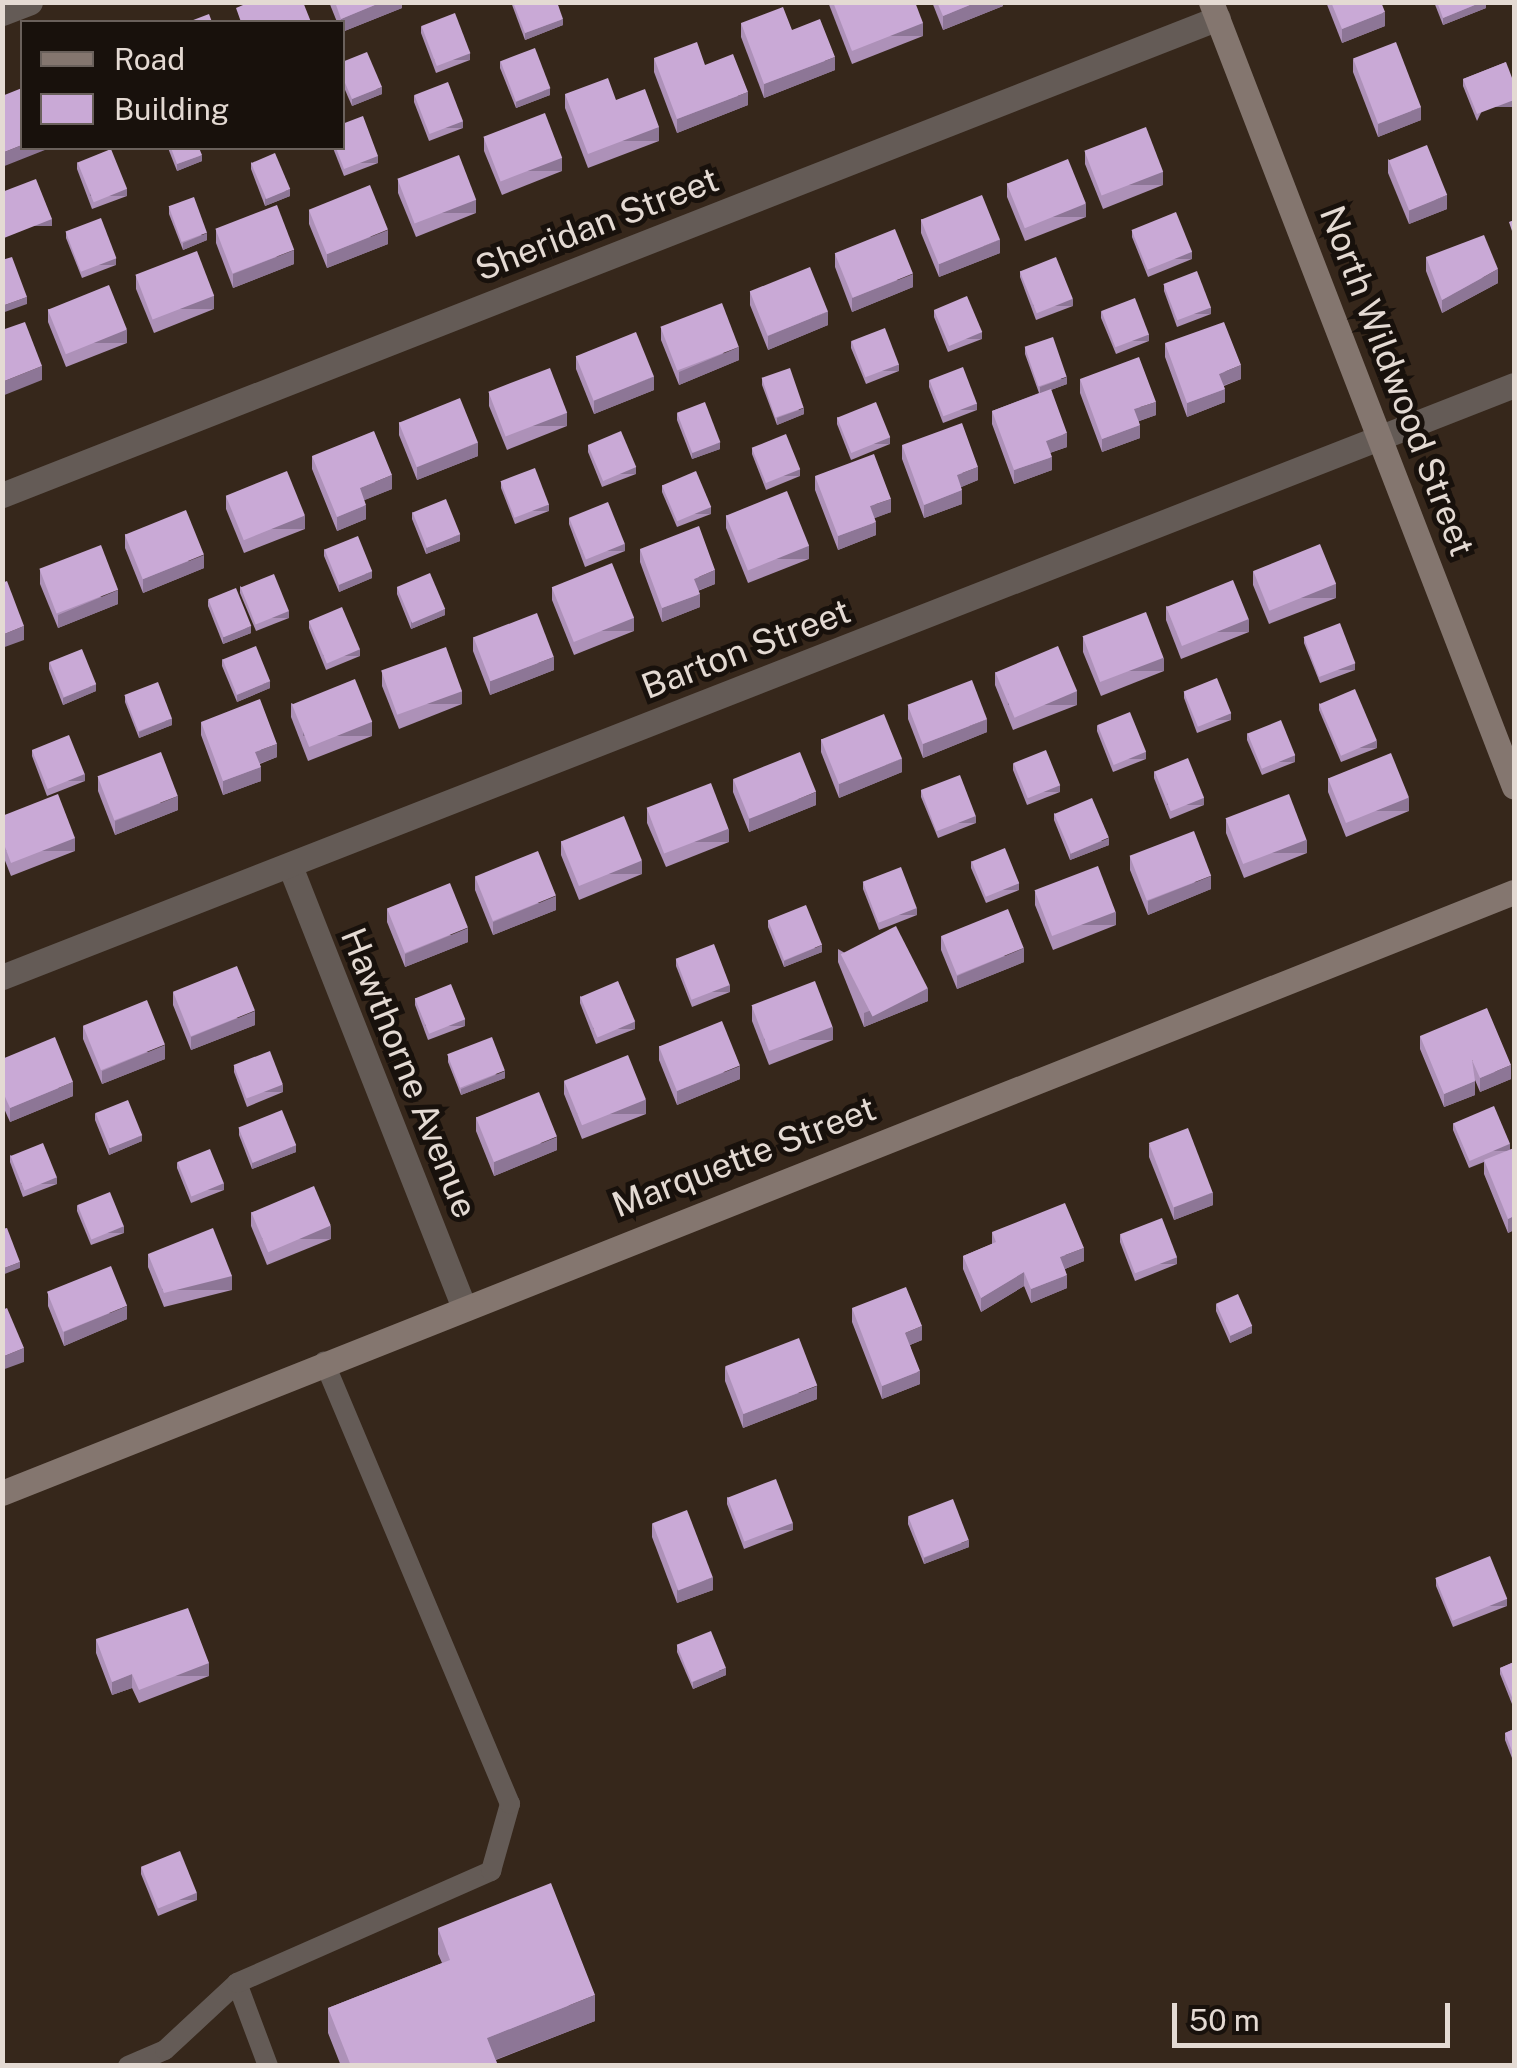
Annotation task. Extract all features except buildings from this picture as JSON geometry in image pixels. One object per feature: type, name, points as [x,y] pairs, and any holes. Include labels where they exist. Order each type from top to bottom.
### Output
[{"type":"street","points":[[2,13],[30,2]]},
{"type":"street","name":"North Wildwood Street","points":[[1214,10],[1514,787]]},
{"type":"street","name":"Sheridan Street","points":[[2,495],[1214,10]]},
{"type":"street","name":"Barton Street","points":[[2,977],[1514,385]]},
{"type":"street","name":"Hawthorne Avenue","points":[[290,866],[463,1306]]},
{"type":"street","name":"Marquette Street","points":[[2,1493],[324,1360],[1514,892]]},
{"type":"lane","points":[[134,2064],[165,2050],[237,1983],[490,1871],[510,1804],[324,1360]]},
{"type":"lane","points":[[237,1983],[268,2066]]}]
